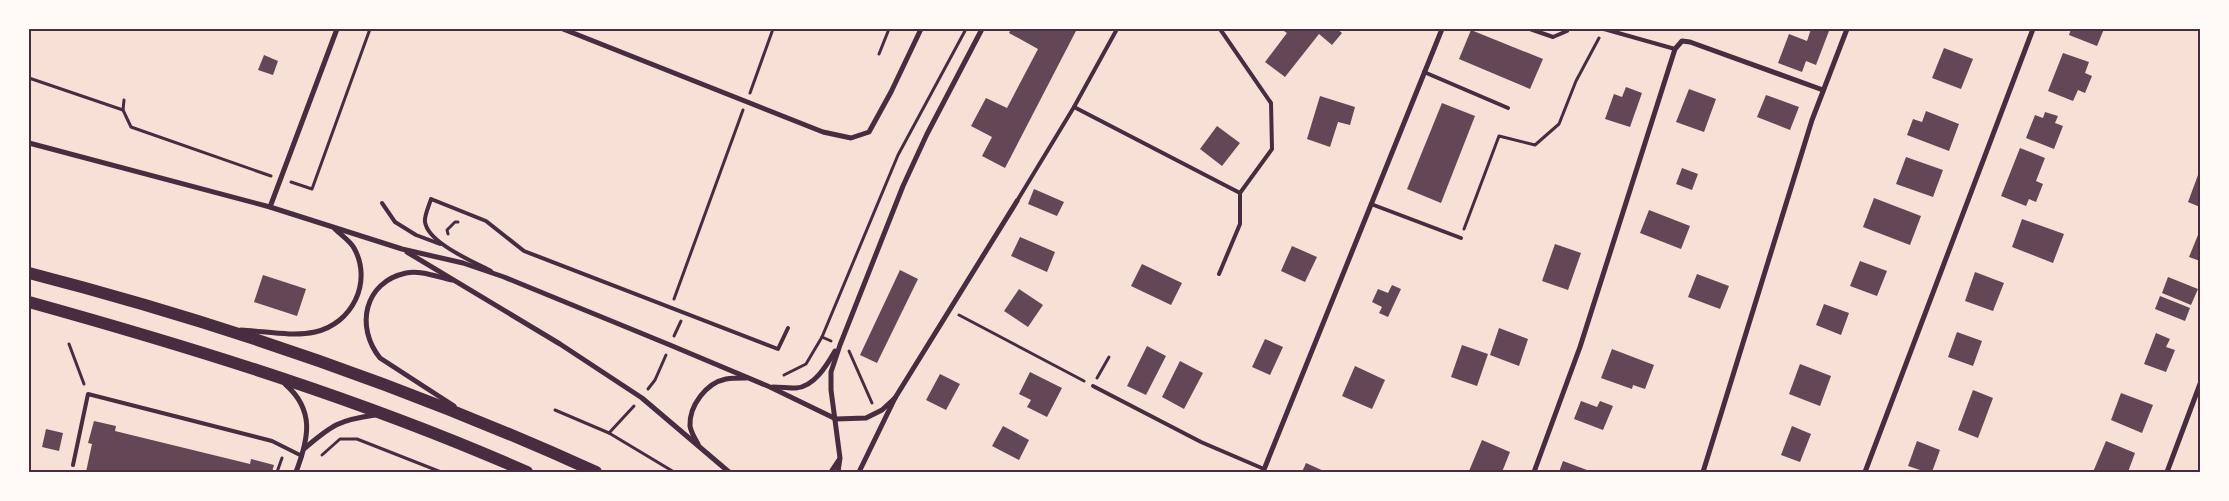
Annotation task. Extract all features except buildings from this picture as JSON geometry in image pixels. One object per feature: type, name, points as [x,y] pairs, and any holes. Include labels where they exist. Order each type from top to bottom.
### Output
[{"type":"main road","points":[[29,273],[226,329],[354,374],[480,422],[596,472]]},
{"type":"main road","points":[[31,304],[217,357],[277,377],[382,414],[527,472]]},
{"type":"street","points":[[270,206],[337,29]]},
{"type":"street","points":[[563,29],[823,132],[851,138],[869,132],[891,92],[921,29]]},
{"type":"street","points":[[838,472],[840,458],[831,390],[831,372],[902,186],[982,29]]},
{"type":"street","points":[[1263,471],[1442,29]]},
{"type":"street","points":[[1704,472],[1823,90],[1847,29]]},
{"type":"street","points":[[1865,472],[2033,29]]},
{"type":"street","points":[[1534,472],[1580,346],[1674,49],[1682,42],[1690,42],[1823,90]]},
{"type":"street","points":[[29,143],[270,206],[402,250],[463,263],[749,378],[836,418],[866,418],[882,410],[895,398]]},
{"type":"street","points":[[859,472],[895,398],[1017,201]]},
{"type":"street","points":[[226,329],[313,333],[327,329],[339,322],[349,312],[355,301],[360,286],[361,272],[359,259],[353,246],[333,227]]},
{"type":"street","points":[[402,250],[560,344],[642,398],[729,472]]},
{"type":"street","points":[[457,281],[419,272],[395,277],[384,283],[372,296],[366,313],[365,326],[372,349],[384,362],[480,422]]},
{"type":"street","points":[[770,387],[799,388],[824,370],[840,345]]},
{"type":"street","points":[[277,377],[295,393],[306,412],[305,448],[296,472]]},
{"type":"street","points":[[698,446],[690,428],[694,405],[702,394],[711,386],[726,379],[749,378]]},
{"type":"street","points":[[2167,472],[2200,384]]},
{"type":"street","points":[[305,448],[331,426],[355,418],[382,414]]},
{"type":"street","points":[[831,472],[840,458]]},
{"type":"lane","points":[[1017,201],[1074,107],[1117,29]]},
{"type":"lane","points":[[1219,274],[1240,224],[1240,193],[1272,149],[1271,103],[1220,29]]},
{"type":"lane","points":[[1530,29],[1554,38],[1568,29]]},
{"type":"lane","points":[[1604,29],[1674,49]]},
{"type":"lane","points":[[1424,72],[1508,108]]},
{"type":"lane","points":[[1074,107],[1240,193]]},
{"type":"lane","points":[[445,246],[428,231],[425,221],[431,199],[486,221],[524,251],[778,349],[788,328]]},
{"type":"lane","points":[[382,203],[395,222],[416,234],[445,246],[504,278]]},
{"type":"lane","points":[[1371,204],[1461,238]]},
{"type":"lane","points":[[1093,386],[1201,442],[1263,471]]},
{"type":"lane","points":[[73,465],[88,394],[272,441],[302,456]]},
{"type":"path","points":[[124,100],[123,110],[131,127],[312,189],[370,29]]},
{"type":"path","points":[[664,335],[673,338],[681,321],[668,316],[773,29]]},
{"type":"path","points":[[879,54],[889,29]]},
{"type":"path","points":[[822,337],[898,155],[966,29]]},
{"type":"path","points":[[1461,238],[1499,136],[1535,145],[1559,124],[1576,81],[1604,29]]},
{"type":"path","points":[[29,78],[123,110]]},
{"type":"path","points":[[449,237],[447,230],[455,222],[462,224]]},
{"type":"path","points":[[950,310],[1093,386],[1108,357]]},
{"type":"path","points":[[69,344],[88,394]]},
{"type":"path","points":[[609,433],[674,472]]},
{"type":"path","points":[[322,455],[340,439],[357,439],[441,472]]}]
